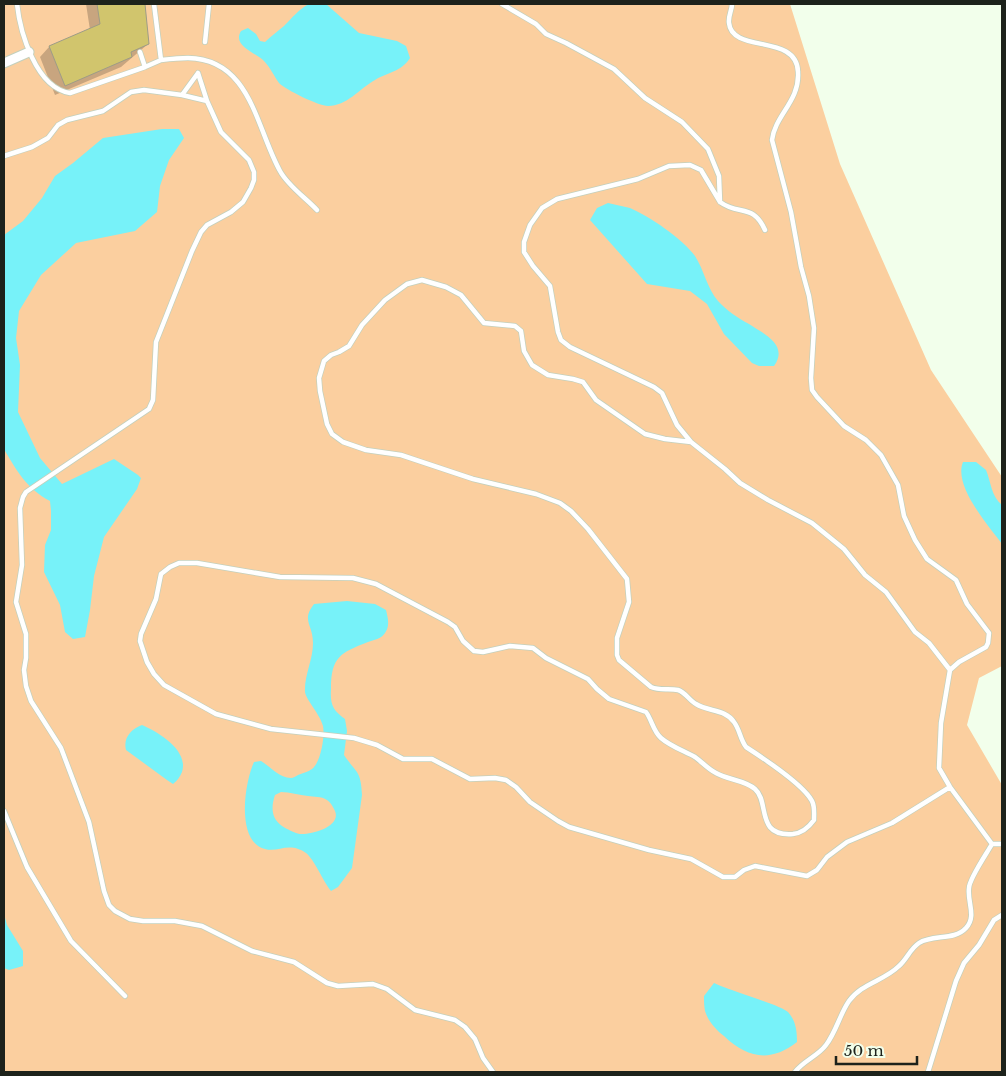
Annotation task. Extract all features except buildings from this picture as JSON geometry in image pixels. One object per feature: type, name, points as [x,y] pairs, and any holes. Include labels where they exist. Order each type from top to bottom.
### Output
[{"type":"street","points":[[4,63],[29,52]]},
{"type":"lane","points":[[17,4],[19,20],[29,52],[49,81],[63,92],[70,93],[161,60],[194,59],[218,64],[230,72],[248,95],[270,152],[282,174],[318,210]]},
{"type":"lane","points":[[154,4],[161,60]]},
{"type":"lane","points":[[205,42],[209,4]]},
{"type":"lane","points":[[502,4],[536,24],[546,34],[614,68],[645,98],[682,122],[708,149],[720,176],[720,202]]},
{"type":"lane","points":[[732,4],[729,22],[730,28],[734,33],[750,40],[783,49],[792,56],[798,66],[794,97],[774,131],[772,140],[792,212],[800,267],[809,296],[813,320],[812,390],[844,426],[866,440],[881,455],[898,485],[904,516],[922,552],[927,559],[956,580],[967,604],[989,633],[986,647],[959,662],[950,670],[941,724],[940,768],[950,787],[992,844]]},
{"type":"lane","points":[[140,52],[145,67]]},
{"type":"lane","points":[[182,95],[198,73],[207,101],[221,132],[253,166],[254,172],[251,188],[238,207],[207,225],[201,232],[156,342],[153,400],[150,409],[26,492],[23,497],[20,508],[22,566],[16,602],[26,634],[24,670],[26,686],[31,701],[61,748],[89,822],[104,891],[109,905],[115,911],[130,919],[175,921],[202,926],[252,952],[294,962],[327,983],[338,986],[373,984],[388,989],[414,1010],[455,1020],[465,1027],[493,1072]]},
{"type":"lane","points":[[4,156],[32,147],[48,138],[58,125],[67,120],[103,111],[132,92],[144,90],[182,95],[207,101]]},
{"type":"lane","points":[[765,230],[756,216],[749,212],[726,206],[720,202],[701,170],[690,165],[669,166],[638,179],[557,198],[542,208],[530,225],[524,242],[526,256],[550,286],[556,324],[561,340],[570,347],[654,387],[662,393],[677,424],[691,442],[740,483],[812,524],[844,549],[866,575],[886,592],[915,632],[930,643],[950,670]]},
{"type":"lane","points":[[691,442],[645,434],[596,400],[583,382],[548,375],[538,370],[527,358],[520,331],[515,326],[484,322],[461,295],[446,287],[422,280],[407,284],[385,300],[362,325],[349,346],[331,355],[324,361],[319,378],[327,424],[332,434],[343,442],[366,450],[401,455],[473,479],[536,494],[560,503],[571,512],[588,529],[627,580],[629,602],[616,644],[619,660],[651,686],[657,689],[681,691],[697,705],[719,711],[731,718],[746,747],[799,786],[808,794],[813,802],[814,820],[798,833],[785,834],[775,831],[768,824],[756,790],[746,784],[718,774],[696,758],[662,739],[652,726],[646,712],[609,698],[597,689],[588,678],[546,658],[533,648],[510,646],[483,652],[474,651],[463,641],[455,627],[448,622],[376,584],[353,578],[280,577],[197,563],[179,563],[170,566],[161,574],[156,599],[141,634],[140,641],[147,662],[154,674],[164,684],[216,714],[271,729],[354,738],[377,745],[403,759],[432,759],[470,779],[495,778],[506,780],[516,787],[530,802],[558,821],[569,826],[649,850],[684,857],[723,877],[735,877],[744,870],[755,866],[807,876],[817,870],[827,856],[847,842],[892,823],[950,787]]},
{"type":"lane","points":[[4,811],[27,867],[71,941],[125,996]]},
{"type":"lane","points":[[992,844],[1002,844]]},
{"type":"lane","points":[[795,1072],[803,1063],[826,1046],[848,1002],[856,992],[900,966],[911,951],[921,942],[955,935],[964,930],[972,915],[969,885],[992,844]]},
{"type":"lane","points":[[928,1072],[956,981],[964,963],[979,945],[994,920],[1002,915]]},
{"type":"shaded area","points":[[4,4],[790,4],[840,164],[931,370],[1002,477],[1002,666],[979,678],[967,725],[1002,785],[1002,1072],[4,1072]]},
{"type":"water","points":[[309,4],[326,4],[359,33],[397,41],[406,46],[410,58],[403,66],[375,80],[347,100],[335,105],[328,106],[310,101],[295,93],[279,83],[264,61],[242,45],[239,36],[241,31],[248,28],[256,34],[260,41],[265,42]]},
{"type":"water","points":[[162,129],[179,129],[184,138],[169,160],[160,186],[157,212],[135,231],[76,243],[41,275],[19,311],[16,338],[20,365],[18,412],[40,458],[62,484],[114,459],[141,478],[137,489],[104,537],[94,576],[85,637],[73,639],[65,632],[60,605],[44,572],[45,545],[51,530],[50,501],[29,485],[18,472],[4,449],[4,235],[23,221],[42,198],[55,176],[103,138]]},
{"type":"water","points":[[608,203],[630,208],[646,216],[674,235],[690,249],[718,301],[732,314],[767,336],[777,346],[779,352],[778,359],[774,366],[759,366],[752,363],[724,334],[707,304],[690,291],[647,284],[590,220],[597,208]]},
{"type":"water","points":[[963,462],[976,462],[986,470],[993,493],[1002,505],[1002,544],[981,516],[968,494],[961,472]]},
{"type":"water","points":[[347,601],[375,604],[386,610],[388,622],[388,628],[382,637],[344,653],[335,663],[331,678],[332,703],[335,710],[345,719],[347,731],[344,755],[359,776],[362,795],[352,868],[338,887],[331,891],[306,853],[294,848],[270,850],[256,844],[249,835],[245,810],[248,782],[254,762],[261,761],[279,774],[291,778],[309,771],[318,761],[323,742],[323,726],[305,692],[313,643],[308,615],[314,604]],"holes":[[[281,792],[320,797],[327,800],[334,809],[335,820],[331,825],[319,831],[305,834],[293,832],[278,823],[274,816],[273,804],[275,795]]]},
{"type":"water","points":[[142,725],[164,737],[177,749],[181,756],[182,772],[173,784],[126,750],[125,746],[129,734]]},
{"type":"water","points":[[4,914],[7,925],[23,951],[23,966],[9,970],[4,968]]},
{"type":"water","points":[[714,983],[788,1012],[796,1026],[797,1042],[787,1049],[768,1055],[750,1053],[741,1049],[718,1031],[705,1011],[704,996]]}]
